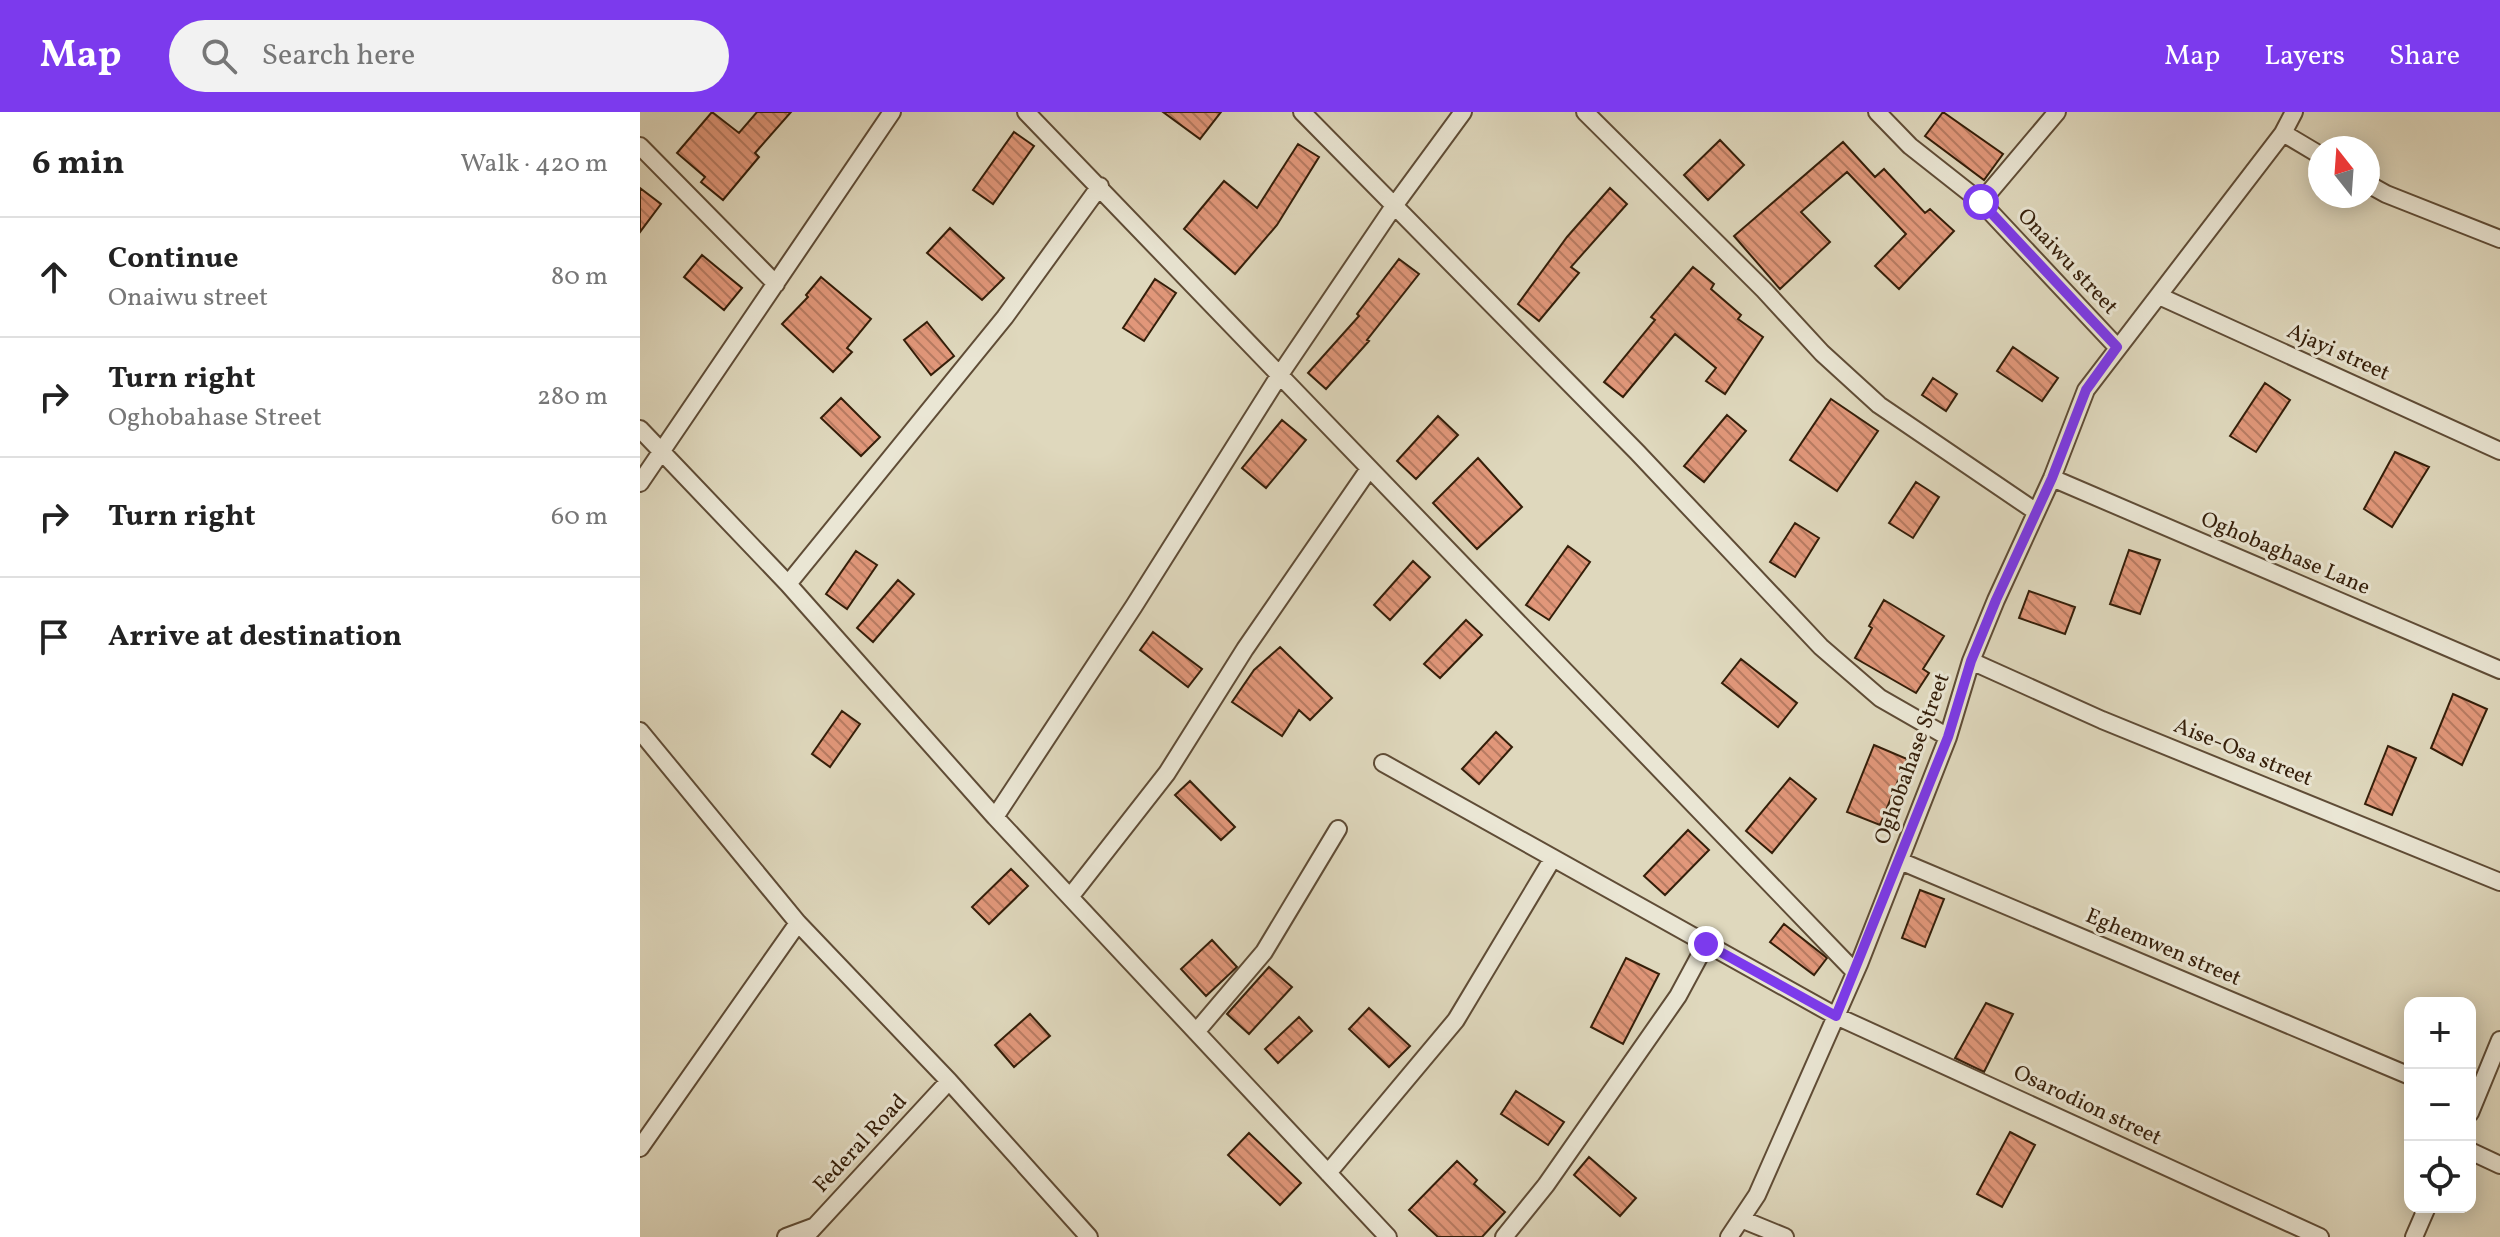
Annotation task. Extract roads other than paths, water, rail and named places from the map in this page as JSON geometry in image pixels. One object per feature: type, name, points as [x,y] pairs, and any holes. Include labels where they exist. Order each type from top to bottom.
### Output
[{"type":"street","points":[[640,483],[891,112]]},
{"type":"street","points":[[1026,112],[1855,972]]},
{"type":"street","points":[[1302,112],[1637,452],[1821,647],[1880,698],[1948,737]]},
{"type":"street","points":[[995,817],[1134,606],[1279,376],[1394,206],[1463,112]]},
{"type":"street","points":[[1585,112],[1764,290],[1822,353],[1879,405],[2035,511]]},
{"type":"street","name":"Onaiwu street","points":[[1877,112],[1910,146],[1981,202],[2117,347]]},
{"type":"street","points":[[1981,202],[2057,112]]},
{"type":"street","name":"Oghobahase Street","points":[[1729,1237],[1757,1195],[1855,972],[1948,737],[1971,661],[2052,478],[2086,390],[2283,133],[2294,112]]},
{"type":"street","points":[[2283,133],[2308,148]]},
{"type":"street","points":[[640,146],[776,284]]},
{"type":"street","points":[[788,584],[1005,317],[1100,186]]},
{"type":"street","points":[[2380,191],[2500,239]]},
{"type":"street","name":"Ajayi street","points":[[2159,296],[2500,451]]},
{"type":"street","points":[[640,429],[788,584],[995,817],[1388,1237]]},
{"type":"street","points":[[1070,897],[1167,773],[1245,649],[1369,469]]},
{"type":"street","name":"Oghobaghase Lane","points":[[2052,478],[2500,670]]},
{"type":"street","name":"Aise-Osa street","points":[[1971,661],[2102,720],[2500,882]]},
{"type":"street","points":[[640,731],[798,923],[949,1081],[1089,1237]]},
{"type":"street","name":"Osarodion street","points":[[1383,763],[1836,1016],[2320,1237]]},
{"type":"street","points":[[1196,1032],[1264,952],[1338,829]]},
{"type":"street","points":[[1328,1173],[1456,1020],[1553,858]]},
{"type":"street","name":"Eghemwen street","points":[[1900,861],[2404,1073]]},
{"type":"street","points":[[640,1148],[798,923]]},
{"type":"street","points":[[1504,1237],[1546,1185],[1678,996],[1706,944]]},
{"type":"street","points":[[2476,1095],[2500,1040]]},
{"type":"street","name":"Federal Road","points":[[797,1235],[949,1081]]},
{"type":"street","points":[[2476,1154],[2500,1165]]},
{"type":"street","points":[[2414,1237],[2424,1213]]},
{"type":"street","points":[[1741,1219],[1785,1237]]}]
